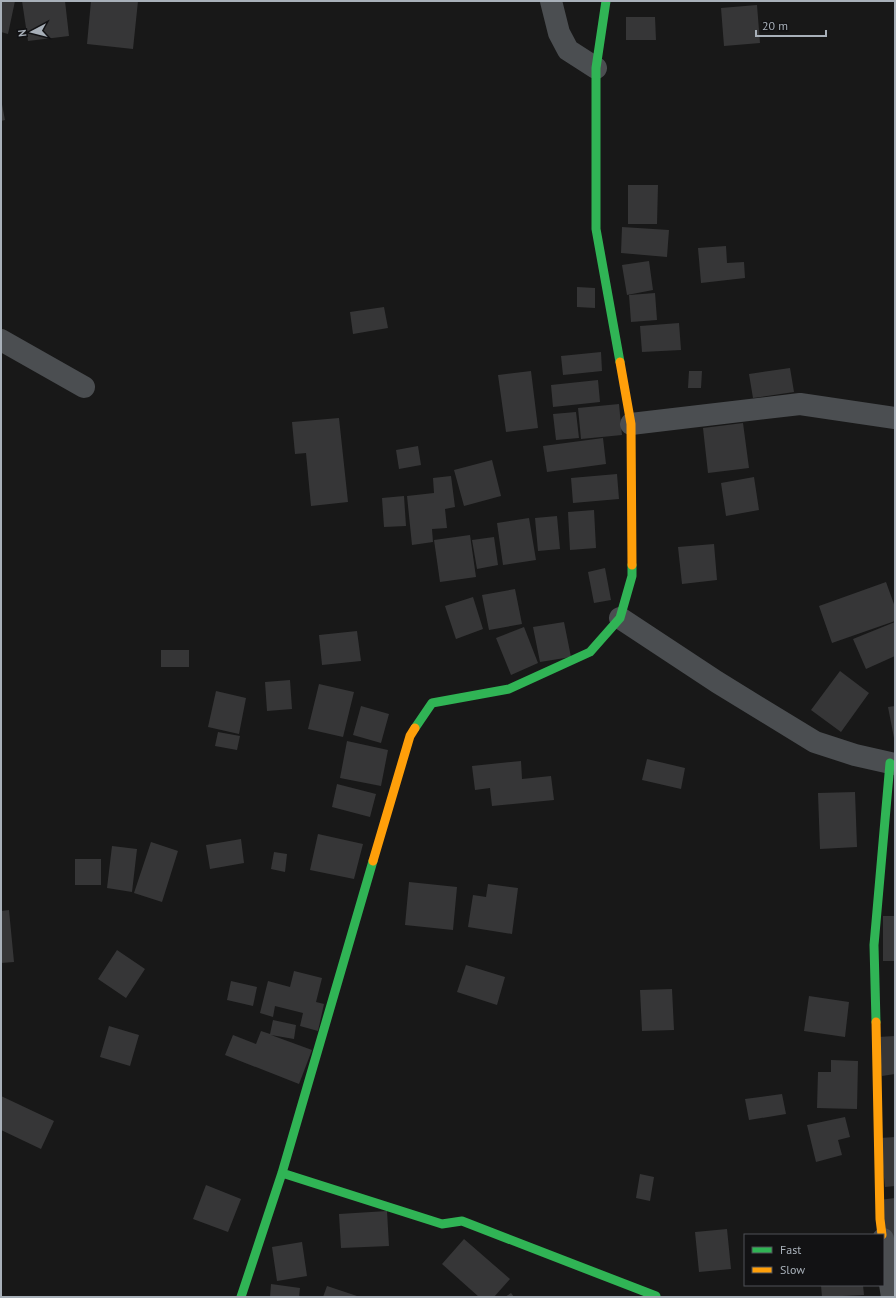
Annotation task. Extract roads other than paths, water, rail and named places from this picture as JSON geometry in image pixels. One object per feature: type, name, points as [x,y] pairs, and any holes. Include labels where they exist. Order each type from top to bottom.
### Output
[{"type":"street","points":[[551,1],[559,33],[568,50],[596,68]]},
{"type":"street","points":[[241,1297],[282,1173],[410,736],[432,703],[509,689],[590,652],[620,618],[632,576],[632,424],[596,230],[596,68],[606,1]]},
{"type":"street","points":[[1,340],[84,387]]},
{"type":"street","points":[[632,424],[800,404],[895,418]]},
{"type":"street","points":[[620,618],[717,682],[815,742],[855,755],[893,763],[874,944],[880,1219],[882,1234]]},
{"type":"street","points":[[282,1173],[442,1224],[462,1221],[656,1296]]},
{"type":"street","points":[[884,1245],[892,1297]]}]
